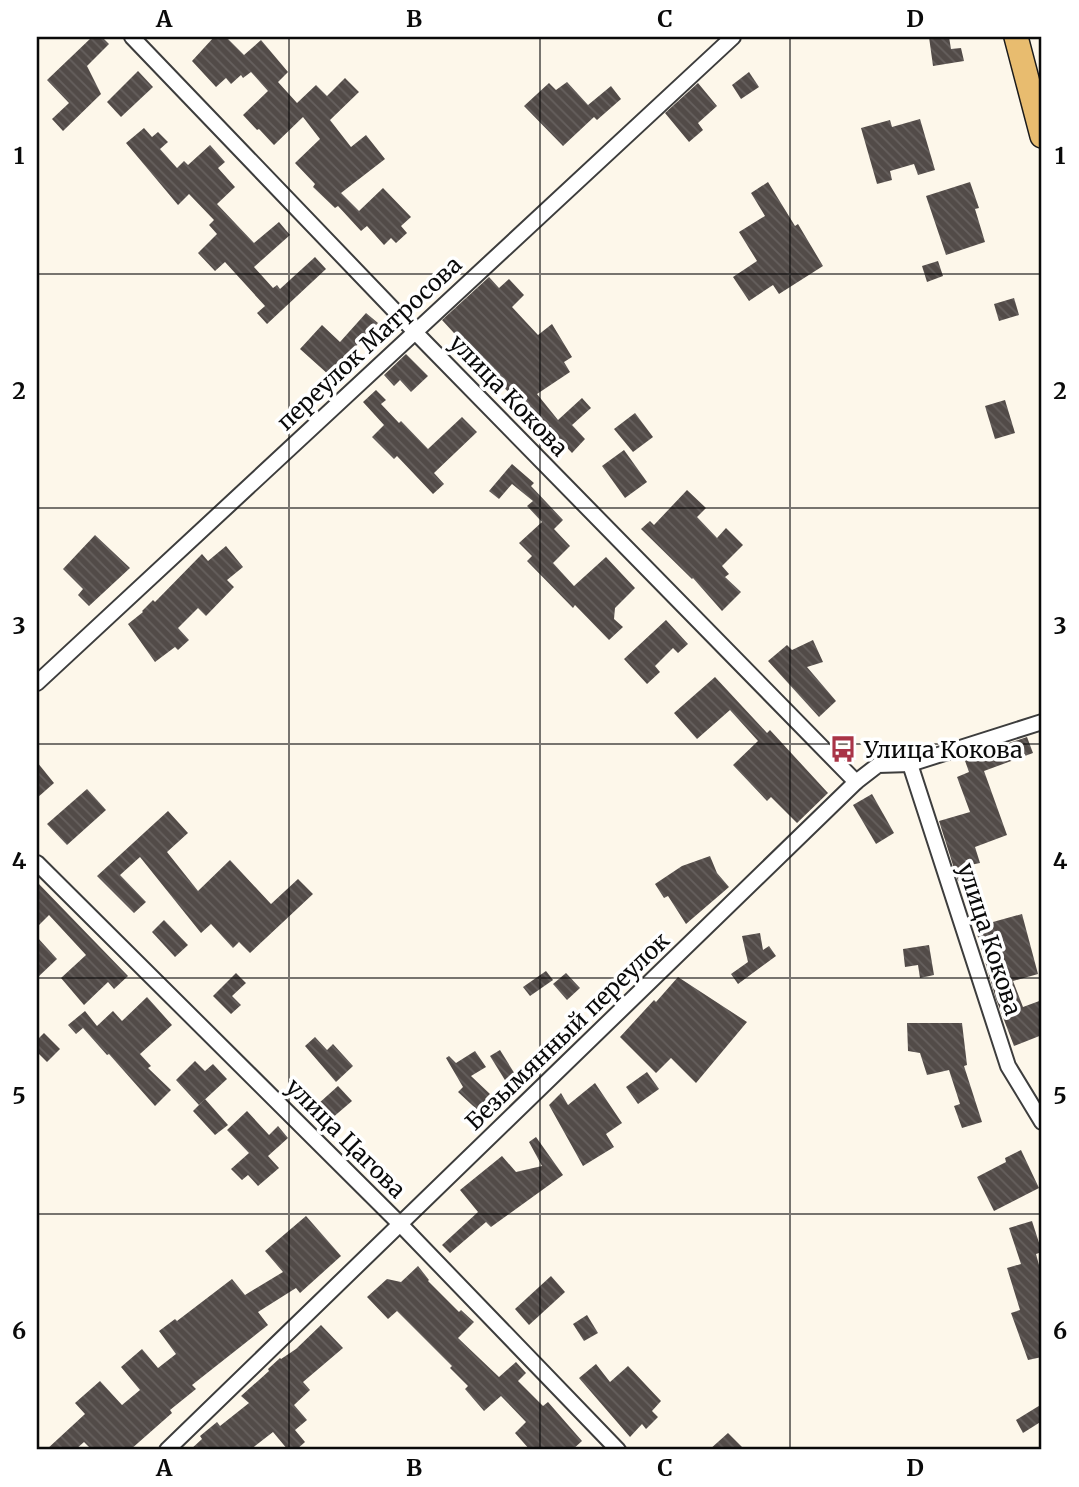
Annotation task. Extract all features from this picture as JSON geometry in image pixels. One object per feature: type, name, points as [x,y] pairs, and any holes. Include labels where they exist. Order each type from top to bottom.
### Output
[{"type":"main road","points":[[1016,37],[1042,136]]},
{"type":"street","name":"улица Кокова","points":[[132,37],[415,332],[856,782]]},
{"type":"street","name":"переулок Матросова","points":[[37,683],[733,37]]},
{"type":"street","name":"Безымянный переулок","points":[[167,1450],[856,782],[878,765],[910,764],[1042,722]]},
{"type":"street","name":"улица Кокова","points":[[910,764],[1009,1066],[1042,1122]]},
{"type":"street","name":"улица Цагова","points":[[37,863],[401,1225],[618,1450]]},
{"type":"building","points":[[92,37],[102,37],[109,44],[87,66],[101,94],[63,131],[52,119],[69,103],[47,80]]},
{"type":"building","points":[[214,37],[226,37],[244,55],[261,40],[288,72],[278,82],[297,103],[316,85],[327,96],[345,78],[359,92],[330,120],[351,147],[366,135],[385,159],[341,193],[359,211],[383,188],[411,217],[401,226],[407,233],[396,243],[391,238],[384,245],[367,226],[361,231],[338,206],[335,208],[313,187],[315,184],[295,163],[320,139],[303,117],[274,145],[257,130],[243,115],[268,91],[251,72],[243,78],[241,75],[231,84],[226,78],[216,87],[192,61]]},
{"type":"building","points":[[929,37],[949,37],[951,49],[961,48],[964,61],[933,66]]},
{"type":"building","points":[[138,71],[153,87],[121,117],[107,102]]},
{"type":"building","points":[[749,72],[759,87],[741,99],[732,85]]},
{"type":"building","points":[[567,82],[588,105],[611,86],[621,99],[597,120],[594,117],[563,146],[524,106],[549,83],[556,90]]},
{"type":"building","points":[[698,83],[717,106],[698,123],[703,130],[689,142],[665,113]]},
{"type":"building","points":[[920,119],[935,170],[918,175],[914,164],[890,171],[892,180],[877,184],[861,128],[890,120],[892,127]]},
{"type":"building","points":[[144,128],[152,137],[158,132],[168,142],[160,149],[177,168],[184,161],[188,165],[210,145],[225,162],[218,168],[235,187],[217,204],[254,243],[279,222],[290,235],[254,267],[273,288],[277,285],[280,289],[315,257],[326,269],[267,324],[257,313],[265,306],[225,262],[215,271],[198,253],[217,234],[209,225],[214,220],[189,194],[178,205],[126,143]]},
{"type":"building","points":[[768,182],[823,266],[779,294],[773,285],[749,301],[733,277],[757,261],[739,232],[765,216],[751,193]]},
{"type":"building","points":[[970,182],[979,208],[975,209],[985,242],[946,255],[926,196]]},
{"type":"building","points":[[938,261],[943,276],[927,282],[922,266]]},
{"type":"building","points":[[489,277],[499,288],[509,279],[524,295],[512,307],[538,335],[552,324],[572,357],[564,362],[570,372],[537,394],[558,420],[582,398],[591,408],[572,425],[585,439],[572,453],[546,425],[543,428],[523,403],[520,405],[442,320]]},
{"type":"building","points":[[1014,298],[1019,315],[999,321],[994,304]]},
{"type":"building","points":[[366,313],[378,323],[329,375],[300,349],[322,325],[340,342]]},
{"type":"building","points":[[406,354],[428,376],[411,392],[400,380],[394,386],[384,375]]},
{"type":"building","points":[[376,390],[386,400],[381,404],[428,449],[462,417],[477,432],[434,473],[444,484],[433,494],[397,456],[394,459],[372,437],[384,425],[363,402]]},
{"type":"building","points":[[1005,400],[1015,433],[995,439],[985,406]]},
{"type":"building","points":[[635,413],[653,437],[633,452],[614,429]]},
{"type":"building","points":[[624,450],[647,482],[625,498],[602,466]]},
{"type":"building","points":[[512,464],[534,483],[531,486],[563,520],[554,529],[570,546],[553,563],[574,586],[606,557],[635,588],[615,608],[614,619],[623,627],[609,640],[527,561],[532,556],[519,543],[542,522],[527,506],[533,501],[512,484],[499,499],[489,491]]},
{"type":"building","points":[[687,490],[706,508],[697,517],[717,538],[726,528],[743,545],[722,566],[729,574],[725,577],[741,592],[722,611],[693,578],[641,529],[650,521],[654,525]]},
{"type":"building","points":[[95,535],[130,568],[89,606],[78,595],[83,589],[63,569]]},
{"type":"building","points":[[226,546],[243,567],[227,580],[234,587],[206,616],[198,608],[178,628],[189,640],[178,650],[175,647],[155,662],[128,624],[153,600],[155,602],[202,554],[208,561]]},
{"type":"building","points":[[666,620],[688,644],[678,653],[673,648],[655,666],[660,672],[647,684],[624,659]]},
{"type":"building","points":[[813,640],[823,662],[807,667],[836,701],[819,717],[768,661],[787,645],[792,650]]},
{"type":"building","points":[[715,677],[767,733],[770,730],[828,793],[797,823],[771,797],[767,801],[733,765],[758,741],[730,710],[697,739],[674,713]]},
{"type":"building","points":[[1027,737],[1033,753],[984,771],[1007,835],[975,847],[980,863],[970,865],[973,877],[958,881],[939,821],[970,812],[957,777],[969,772],[964,758]]},
{"type":"building","points":[[37,762],[54,783],[37,798]]},
{"type":"building","points":[[87,789],[106,810],[67,845],[47,824]]},
{"type":"building","points":[[872,794],[894,833],[876,844],[853,805]]},
{"type":"building","points":[[168,811],[188,833],[167,852],[198,891],[230,860],[271,904],[298,879],[313,894],[250,953],[239,942],[233,948],[211,924],[201,933],[140,857],[120,875],[146,902],[134,913],[97,876]]},
{"type":"building","points":[[710,856],[717,873],[729,887],[686,924],[668,896],[664,898],[655,884],[682,866]]},
{"type":"building","points":[[37,882],[128,976],[114,989],[108,982],[84,1005],[61,978],[86,955],[49,915],[37,927]]},
{"type":"building","points":[[1022,914],[1038,974],[1013,981],[1023,1007],[1042,1000],[1042,1035],[1014,1046],[996,999],[975,927]]},
{"type":"building","points":[[164,920],[188,945],[175,957],[152,932]]},
{"type":"building","points":[[760,933],[763,950],[769,946],[776,956],[738,984],[731,974],[748,962],[742,936]]},
{"type":"building","points":[[37,937],[57,959],[37,978]]},
{"type":"building","points":[[929,945],[934,975],[920,978],[918,965],[905,967],[903,949]]},
{"type":"building","points":[[546,971],[553,980],[530,996],[523,987]]},
{"type":"building","points":[[236,973],[246,983],[232,996],[241,1005],[231,1014],[213,996]]},
{"type":"building","points":[[566,973],[580,988],[567,1000],[553,984]]},
{"type":"building","points":[[678,977],[747,1022],[696,1083],[671,1058],[656,1073],[620,1037]]},
{"type":"building","points":[[147,997],[172,1025],[140,1054],[151,1066],[148,1068],[171,1090],[155,1106],[83,1028],[76,1034],[68,1025],[85,1011],[97,1026],[113,1011],[122,1021]]},
{"type":"building","points":[[907,1023],[962,1023],[967,1065],[964,1066],[982,1122],[962,1128],[954,1106],[960,1104],[949,1070],[927,1075],[920,1053],[908,1051]]},
{"type":"building","points":[[44,1033],[60,1049],[47,1062],[37,1052],[37,1040]]},
{"type":"building","points":[[315,1037],[327,1050],[333,1044],[353,1066],[336,1082],[305,1046]]},
{"type":"building","points":[[500,1050],[518,1079],[508,1085],[490,1056]]},
{"type":"building","points":[[475,1051],[486,1067],[471,1076],[490,1094],[485,1099],[495,1108],[485,1117],[458,1092],[463,1087],[446,1058],[449,1056],[456,1063]]},
{"type":"building","points":[[195,1061],[205,1071],[213,1064],[227,1079],[199,1105],[176,1080]]},
{"type":"building","points":[[647,1072],[659,1089],[638,1104],[626,1087]]},
{"type":"building","points":[[595,1083],[622,1123],[606,1134],[614,1147],[583,1166],[549,1105],[561,1093],[568,1105]]},
{"type":"building","points":[[338,1086],[352,1101],[331,1119],[318,1104]]},
{"type":"building","points":[[205,1099],[228,1125],[215,1135],[193,1111]]},
{"type":"building","points":[[247,1111],[269,1135],[278,1126],[288,1138],[268,1156],[279,1168],[258,1186],[248,1175],[242,1180],[231,1169],[249,1153],[227,1130]]},
{"type":"building","points":[[536,1137],[563,1175],[491,1227],[486,1222],[450,1253],[442,1245],[478,1212],[460,1190],[502,1156],[516,1172],[542,1166],[529,1142]]},
{"type":"building","points":[[1021,1150],[1039,1188],[994,1211],[977,1177],[1006,1162],[1005,1158]]},
{"type":"building","points":[[306,1216],[341,1256],[300,1293],[296,1288],[258,1312],[268,1325],[192,1385],[196,1389],[170,1410],[172,1413],[130,1450],[92,1450],[84,1442],[75,1450],[46,1450],[85,1414],[75,1403],[100,1381],[122,1405],[140,1390],[121,1367],[142,1349],[158,1368],[176,1354],[159,1331],[175,1319],[177,1321],[232,1279],[245,1295],[283,1272],[265,1251]]},
{"type":"building","points":[[1032,1221],[1042,1252],[1036,1254],[1042,1276],[1042,1357],[1028,1360],[1011,1313],[1020,1310],[1007,1268],[1021,1264],[1009,1228]]},
{"type":"building","points":[[418,1266],[428,1281],[459,1312],[461,1310],[474,1322],[458,1338],[499,1377],[516,1362],[526,1373],[518,1381],[543,1406],[548,1402],[582,1441],[572,1450],[530,1450],[515,1433],[526,1422],[501,1396],[484,1411],[465,1389],[468,1386],[450,1368],[452,1366],[397,1311],[388,1319],[367,1297],[387,1279],[401,1282]]},
{"type":"building","points":[[551,1276],[565,1292],[529,1325],[515,1309]]},
{"type":"building","points":[[587,1315],[598,1333],[584,1341],[573,1324]]},
{"type":"building","points":[[321,1325],[343,1348],[303,1382],[310,1390],[294,1405],[307,1420],[295,1430],[305,1442],[296,1450],[288,1450],[273,1432],[250,1450],[190,1450],[202,1439],[200,1436],[217,1422],[220,1426],[249,1403],[241,1396],[280,1358],[296,1349]]},
{"type":"building","points":[[596,1364],[610,1382],[628,1366],[661,1401],[652,1411],[658,1417],[646,1429],[642,1424],[630,1437],[579,1378]]},
{"type":"building","points":[[1042,1404],[1042,1421],[1023,1433],[1016,1420]]},
{"type":"building","points":[[728,1433],[745,1450],[709,1450]]},
{"type":"place","name":"Улица Кокова","points":[[843,749]]}]
